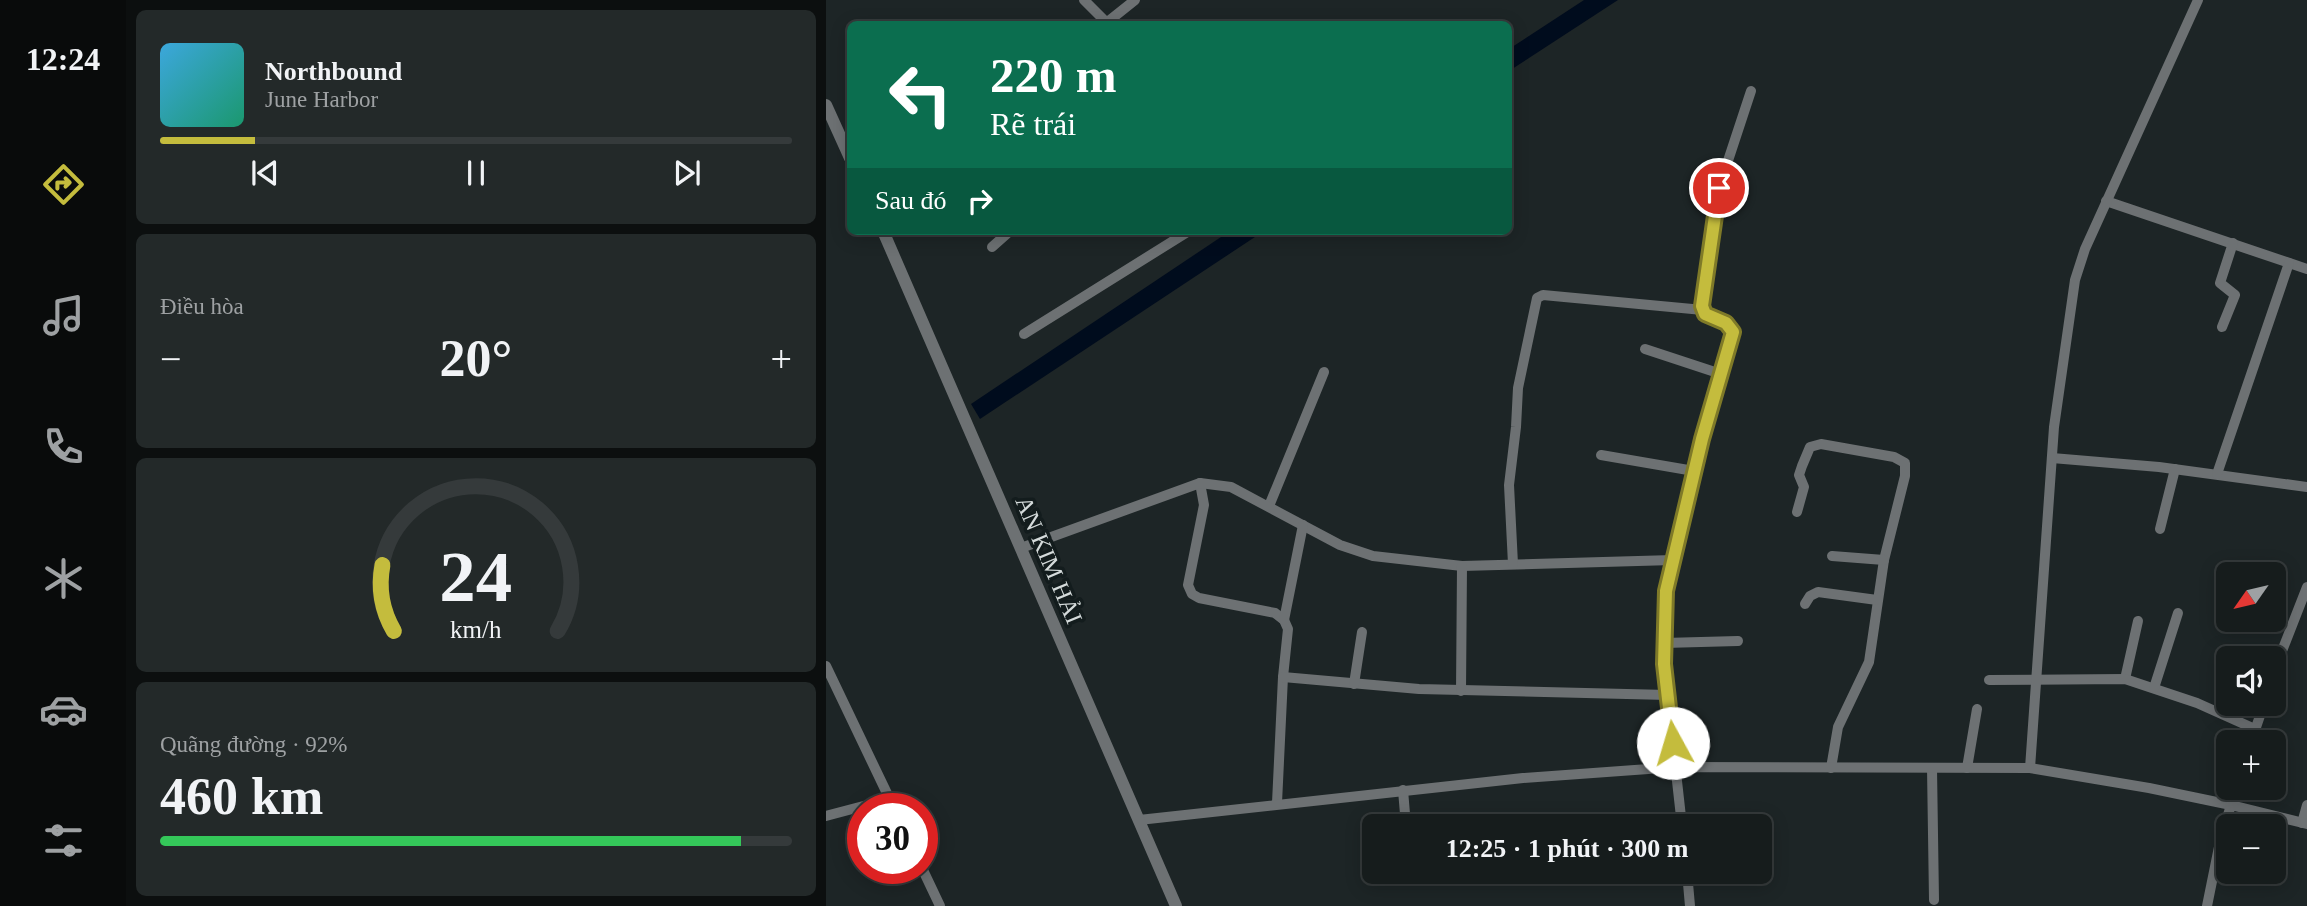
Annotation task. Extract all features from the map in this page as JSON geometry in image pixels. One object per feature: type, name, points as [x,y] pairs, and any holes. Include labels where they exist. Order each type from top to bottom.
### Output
[{"type":"street","points":[[1084,0],[1103,21]]},
{"type":"street","points":[[1110,21],[1135,0]]},
{"type":"street","points":[[2030,768],[2054,427],[2075,280],[2085,248],[2198,0]]},
{"type":"street","points":[[1681,814],[1664,643],[1666,591],[1694,471],[1733,332],[1726,323],[1705,314],[1702,306],[1719,188],[1751,90]]},
{"type":"street","points":[[826,105],[847,151]]},
{"type":"street","points":[[2106,201],[2307,269]]},
{"type":"street","name":"AN KIM HẢI","points":[[885,235],[1176,906]]},
{"type":"street","points":[[992,247],[1006,235]]},
{"type":"street","points":[[1024,334],[1182,235]]},
{"type":"street","points":[[2222,327],[2235,295],[2220,283],[2233,243]]},
{"type":"street","points":[[2217,474],[2289,263]]},
{"type":"street","points":[[1513,565],[1509,485],[1518,388],[1537,298],[1542,295],[1703,310]]},
{"type":"street","points":[[1645,349],[1721,374]]},
{"type":"street","points":[[1269,506],[1324,372]]},
{"type":"street","points":[[1797,512],[1804,487],[1800,475],[1809,448],[1813,445],[1821,444],[1905,463],[1906,470],[1884,560],[1869,662],[1838,727],[1831,768]]},
{"type":"street","points":[[1601,455],[1694,471]]},
{"type":"street","points":[[2052,458],[2175,469],[2307,486]]},
{"type":"street","points":[[2160,529],[2175,469]]},
{"type":"street","points":[[1021,548],[1200,483],[1231,487],[1339,545],[1358,553],[1387,558],[1462,566],[1673,560]]},
{"type":"street","points":[[1200,483],[1204,505],[1188,586],[1192,594],[1199,598],[1275,613],[1284,620],[1288,629],[1277,803]]},
{"type":"street","points":[[1284,620],[1303,525]]},
{"type":"street","points":[[1832,556],[1884,560]]},
{"type":"street","points":[[1461,691],[1462,566]]},
{"type":"street","points":[[2285,646],[2305,601],[2307,587]]},
{"type":"street","points":[[1805,604],[1810,596],[1818,592],[1877,600]]},
{"type":"street","points":[[2154,688],[2178,613]]},
{"type":"street","points":[[2124,679],[2138,621]]},
{"type":"street","points":[[1354,684],[1362,632]]},
{"type":"street","points":[[1664,643],[1738,641]]},
{"type":"street","points":[[826,666],[887,793]]},
{"type":"street","points":[[1283,677],[1461,691],[1668,695]]},
{"type":"street","points":[[1989,680],[2124,679],[2197,703],[2255,729],[2259,716]]},
{"type":"street","points":[[1967,768],[1976,709]]},
{"type":"street","points":[[1139,820],[1522,778],[1676,767],[2030,768],[2231,805],[2305,824],[2307,805]]},
{"type":"street","points":[[1931,768],[1934,900]]},
{"type":"street","points":[[1403,790],[1405,814]]},
{"type":"street","points":[[2207,906],[2220,842],[2232,800]]},
{"type":"street","points":[[826,816],[847,812]]},
{"type":"street","points":[[930,884],[940,906]]},
{"type":"street","points":[[1688,884],[1690,906]]},
{"type":"water","points":[[1584,0],[1618,0],[1512,69],[1512,47]]},
{"type":"water","points":[[1224,235],[1258,235],[980,419],[971,404]]},
{"type":"route","points":[[1673,743],[1664,664],[1666,591],[1702,439],[1733,332],[1726,323],[1705,314],[1702,306],[1719,188]]}]
